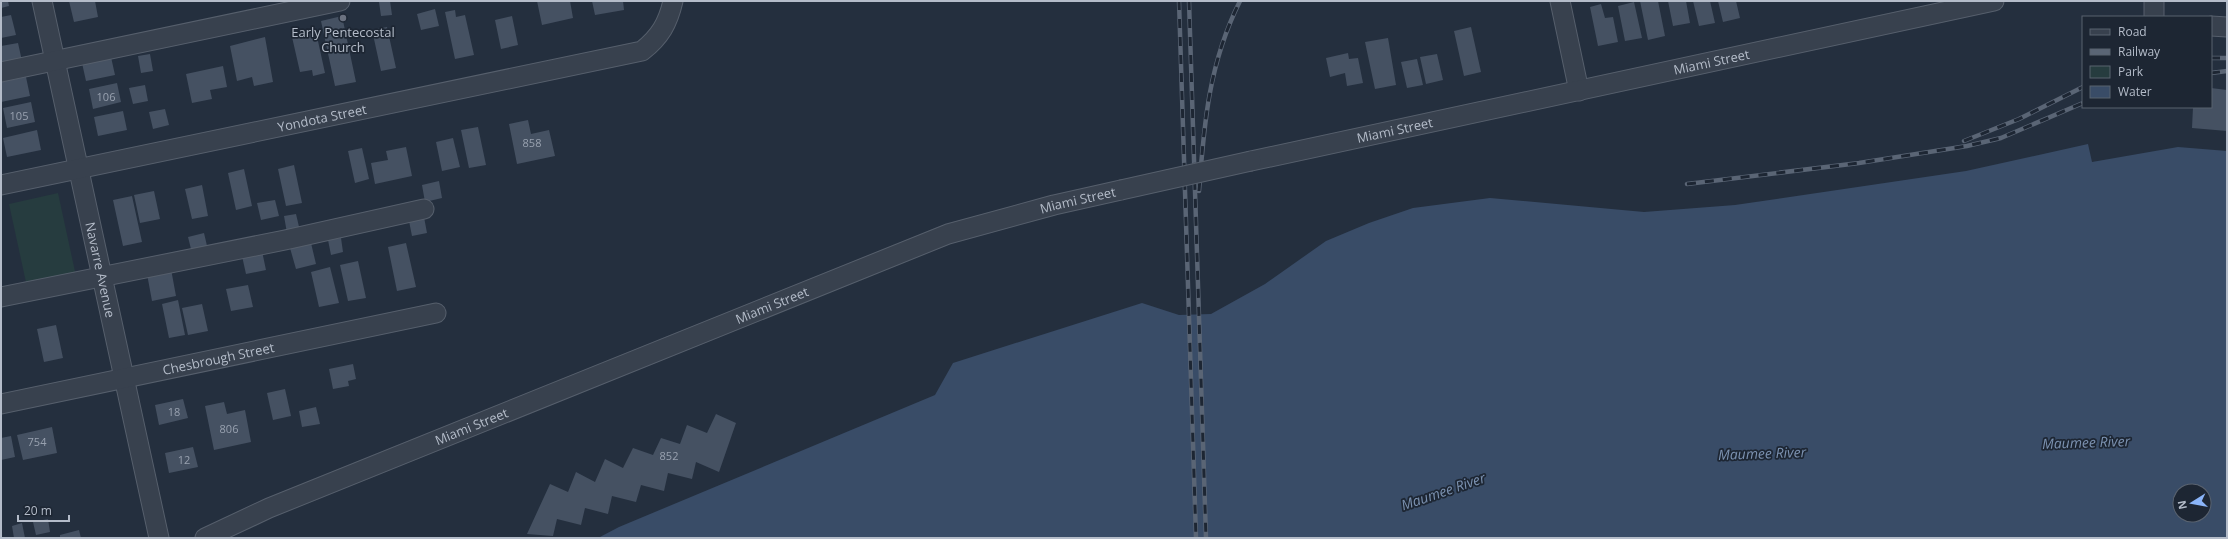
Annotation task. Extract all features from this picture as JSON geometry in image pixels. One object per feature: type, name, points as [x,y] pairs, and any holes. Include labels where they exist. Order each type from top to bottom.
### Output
[{"type":"street","name":"Navarre Avenue","points":[[42,1],[159,538]]},
{"type":"street","points":[[1,72],[340,1]]},
{"type":"street","name":"Yondota Street","points":[[1,185],[642,51],[653,42],[663,30],[673,1]]},
{"type":"street","points":[[1560,1],[1579,90]]},
{"type":"street","name":"Miami Street","points":[[205,538],[290,499],[948,234],[1054,205],[1251,160],[1994,1]]},
{"type":"street","points":[[2154,1],[2154,16]]},
{"type":"street","points":[[2212,26],[2227,26]]},
{"type":"street","points":[[1,297],[278,241],[424,209]]},
{"type":"street","name":"Chesbrough Street","points":[[1,404],[436,313]]},
{"type":"green space","points":[[58,193],[76,276],[27,287],[9,204]]},
{"type":"water","name":"Maumee River","points":[[2088,144],[2092,162],[2178,147],[2227,151],[2227,538],[598,538],[619,527],[935,395],[953,363],[1142,303],[1179,315],[1211,314],[1265,284],[1326,241],[1369,223],[1413,208],[1490,198],[1644,212],[1735,205],[1966,171]]},
{"type":"building","points":[[1,1],[8,1],[9,6],[1,8]]},
{"type":"building","points":[[69,1],[95,1],[98,17],[74,22]]},
{"type":"building","points":[[390,1],[392,15],[381,16],[379,2]]},
{"type":"building","points":[[537,1],[570,1],[573,18],[542,25]]},
{"type":"building","points":[[592,1],[623,1],[624,10],[595,15]]},
{"type":"building","points":[[1640,1],[1658,1],[1665,36],[1648,40]]},
{"type":"building","points":[[1668,1],[1686,1],[1690,23],[1673,26]]},
{"type":"building","points":[[1693,1],[1710,1],[1715,23],[1699,26]]},
{"type":"building","points":[[1718,1],[1736,1],[1740,18],[1723,22]]},
{"type":"building","points":[[1634,2],[1642,38],[1625,41],[1618,6]]},
{"type":"building","points":[[1601,4],[1605,18],[1613,17],[1618,42],[1598,46],[1590,7]]},
{"type":"building","points":[[435,9],[439,26],[421,30],[417,14]]},
{"type":"building","points":[[455,10],[456,17],[465,15],[474,55],[455,59],[445,12]]},
{"type":"building","points":[[11,15],[16,35],[1,38],[1,17]]},
{"type":"building","points":[[342,16],[356,82],[335,86],[321,21]]},
{"type":"building","points":[[512,16],[518,45],[501,49],[495,20]]},
{"type":"building","points":[[387,27],[396,68],[381,71],[372,30]]},
{"type":"building","points":[[1471,27],[1481,72],[1464,76],[1454,31]]},
{"type":"building","points":[[316,32],[325,73],[313,76],[312,70],[300,72],[292,37]]},
{"type":"building","points":[[265,37],[273,82],[254,86],[252,77],[237,81],[230,46]]},
{"type":"building","points":[[1388,38],[1396,85],[1375,89],[1365,42]]},
{"type":"building","points":[[18,43],[22,61],[1,65],[1,46]]},
{"type":"building","points":[[1348,53],[1349,59],[1358,58],[1363,83],[1347,86],[1345,73],[1330,77],[1326,58]]},
{"type":"building","points":[[150,54],[153,71],[141,73],[138,56]]},
{"type":"building","points":[[1437,54],[1443,80],[1426,84],[1420,57]]},
{"type":"building","points":[[111,57],[115,75],[86,81],[82,63]]},
{"type":"building","points":[[1417,59],[1423,85],[1407,88],[1401,62]]},
{"type":"building","points":[[223,66],[227,87],[210,90],[212,99],[192,103],[186,74]]},
{"type":"building","points":[[26,77],[30,96],[1,102],[1,82]]},
{"type":"building","points":[[117,83],[121,102],[93,109],[89,89]]},
{"type":"building","points":[[145,85],[148,101],[133,104],[129,88]]},
{"type":"building","points":[[2212,88],[2227,90],[2227,131],[2192,128],[2193,108],[2212,108]]},
{"type":"building","points":[[31,102],[35,122],[7,128],[3,108]]},
{"type":"building","points":[[165,109],[169,125],[153,129],[149,112]]},
{"type":"building","points":[[123,111],[127,130],[98,136],[94,117]]},
{"type":"building","points":[[528,120],[531,134],[549,130],[555,156],[517,164],[509,124]]},
{"type":"building","points":[[478,127],[486,165],[469,168],[461,130]]},
{"type":"building","points":[[37,130],[41,150],[7,157],[3,138]]},
{"type":"building","points":[[453,138],[460,167],[442,171],[436,142]]},
{"type":"building","points":[[406,147],[412,176],[375,184],[371,163],[388,160],[386,151]]},
{"type":"building","points":[[362,148],[369,179],[355,183],[348,151]]},
{"type":"building","points":[[294,165],[302,203],[286,206],[278,169]]},
{"type":"building","points":[[244,169],[252,206],[236,210],[228,173]]},
{"type":"building","points":[[439,181],[442,198],[425,202],[422,185]]},
{"type":"building","points":[[202,185],[208,216],[192,219],[185,189]]},
{"type":"building","points":[[154,191],[160,219],[140,223],[134,195]]},
{"type":"building","points":[[132,196],[142,242],[123,246],[113,200]]},
{"type":"building","points":[[275,200],[279,216],[261,220],[257,203]]},
{"type":"building","points":[[296,214],[300,231],[287,233],[284,216]]},
{"type":"building","points":[[424,217],[427,233],[412,236],[409,221]]},
{"type":"building","points":[[204,233],[208,250],[192,253],[188,237]]},
{"type":"building","points":[[341,238],[343,252],[331,255],[328,240]]},
{"type":"building","points":[[311,243],[316,264],[296,269],[290,248]]},
{"type":"building","points":[[406,243],[416,287],[397,291],[388,247]]},
{"type":"building","points":[[262,251],[266,270],[246,274],[242,256]]},
{"type":"building","points":[[358,261],[366,298],[348,301],[340,265]]},
{"type":"building","points":[[330,267],[339,303],[319,307],[311,272]]},
{"type":"building","points":[[171,269],[176,296],[152,301],[147,274]]},
{"type":"building","points":[[248,285],[253,307],[231,311],[226,289]]},
{"type":"building","points":[[178,300],[185,335],[169,338],[162,304]]},
{"type":"building","points":[[202,304],[208,331],[188,335],[182,308]]},
{"type":"building","points":[[56,325],[63,358],[44,362],[37,329]]},
{"type":"building","points":[[353,364],[356,379],[348,381],[349,386],[333,389],[329,369]]},
{"type":"building","points":[[285,389],[291,416],[273,420],[267,393]]},
{"type":"building","points":[[183,399],[188,418],[159,425],[155,405]]},
{"type":"building","points":[[224,402],[227,414],[245,410],[251,442],[214,450],[205,406]]},
{"type":"building","points":[[316,407],[320,424],[302,427],[299,411]]},
{"type":"building","points":[[716,414],[736,423],[719,472],[696,462],[692,479],[668,473],[664,491],[641,485],[636,502],[612,496],[608,514],[585,508],[581,525],[557,519],[553,536],[527,534],[550,484],[568,492],[576,472],[595,482],[605,459],[623,468],[633,448],[653,455],[661,438],[680,444],[687,425],[707,433]]},
{"type":"building","points":[[52,427],[57,453],[23,460],[17,435]]},
{"type":"building","points":[[11,436],[15,457],[1,460],[1,438]]},
{"type":"building","points":[[193,447],[198,467],[169,473],[165,453]]},
{"type":"building","points":[[48,519],[50,532],[36,535],[33,522]]},
{"type":"building","points":[[22,523],[25,538],[14,538],[12,526]]},
{"type":"building","points":[[79,530],[81,538],[60,538],[60,535]]},
{"type":"railway","points":[[1179,1],[1196,538]]},
{"type":"railway","points":[[1189,1],[1206,538]]},
{"type":"railway","points":[[1199,191],[1206,117],[1215,70],[1221,47],[1240,1]]},
{"type":"railway","points":[[2212,58],[2227,58]]},
{"type":"railway","points":[[2212,73],[2227,71]]},
{"type":"railway","points":[[1964,141],[2019,119],[2082,88]]},
{"type":"railway","points":[[1687,184],[1859,163],[1967,146],[2001,138],[2082,103]]},
{"type":"place","name":"Early Pentecostal Church","points":[[343,18]]}]
